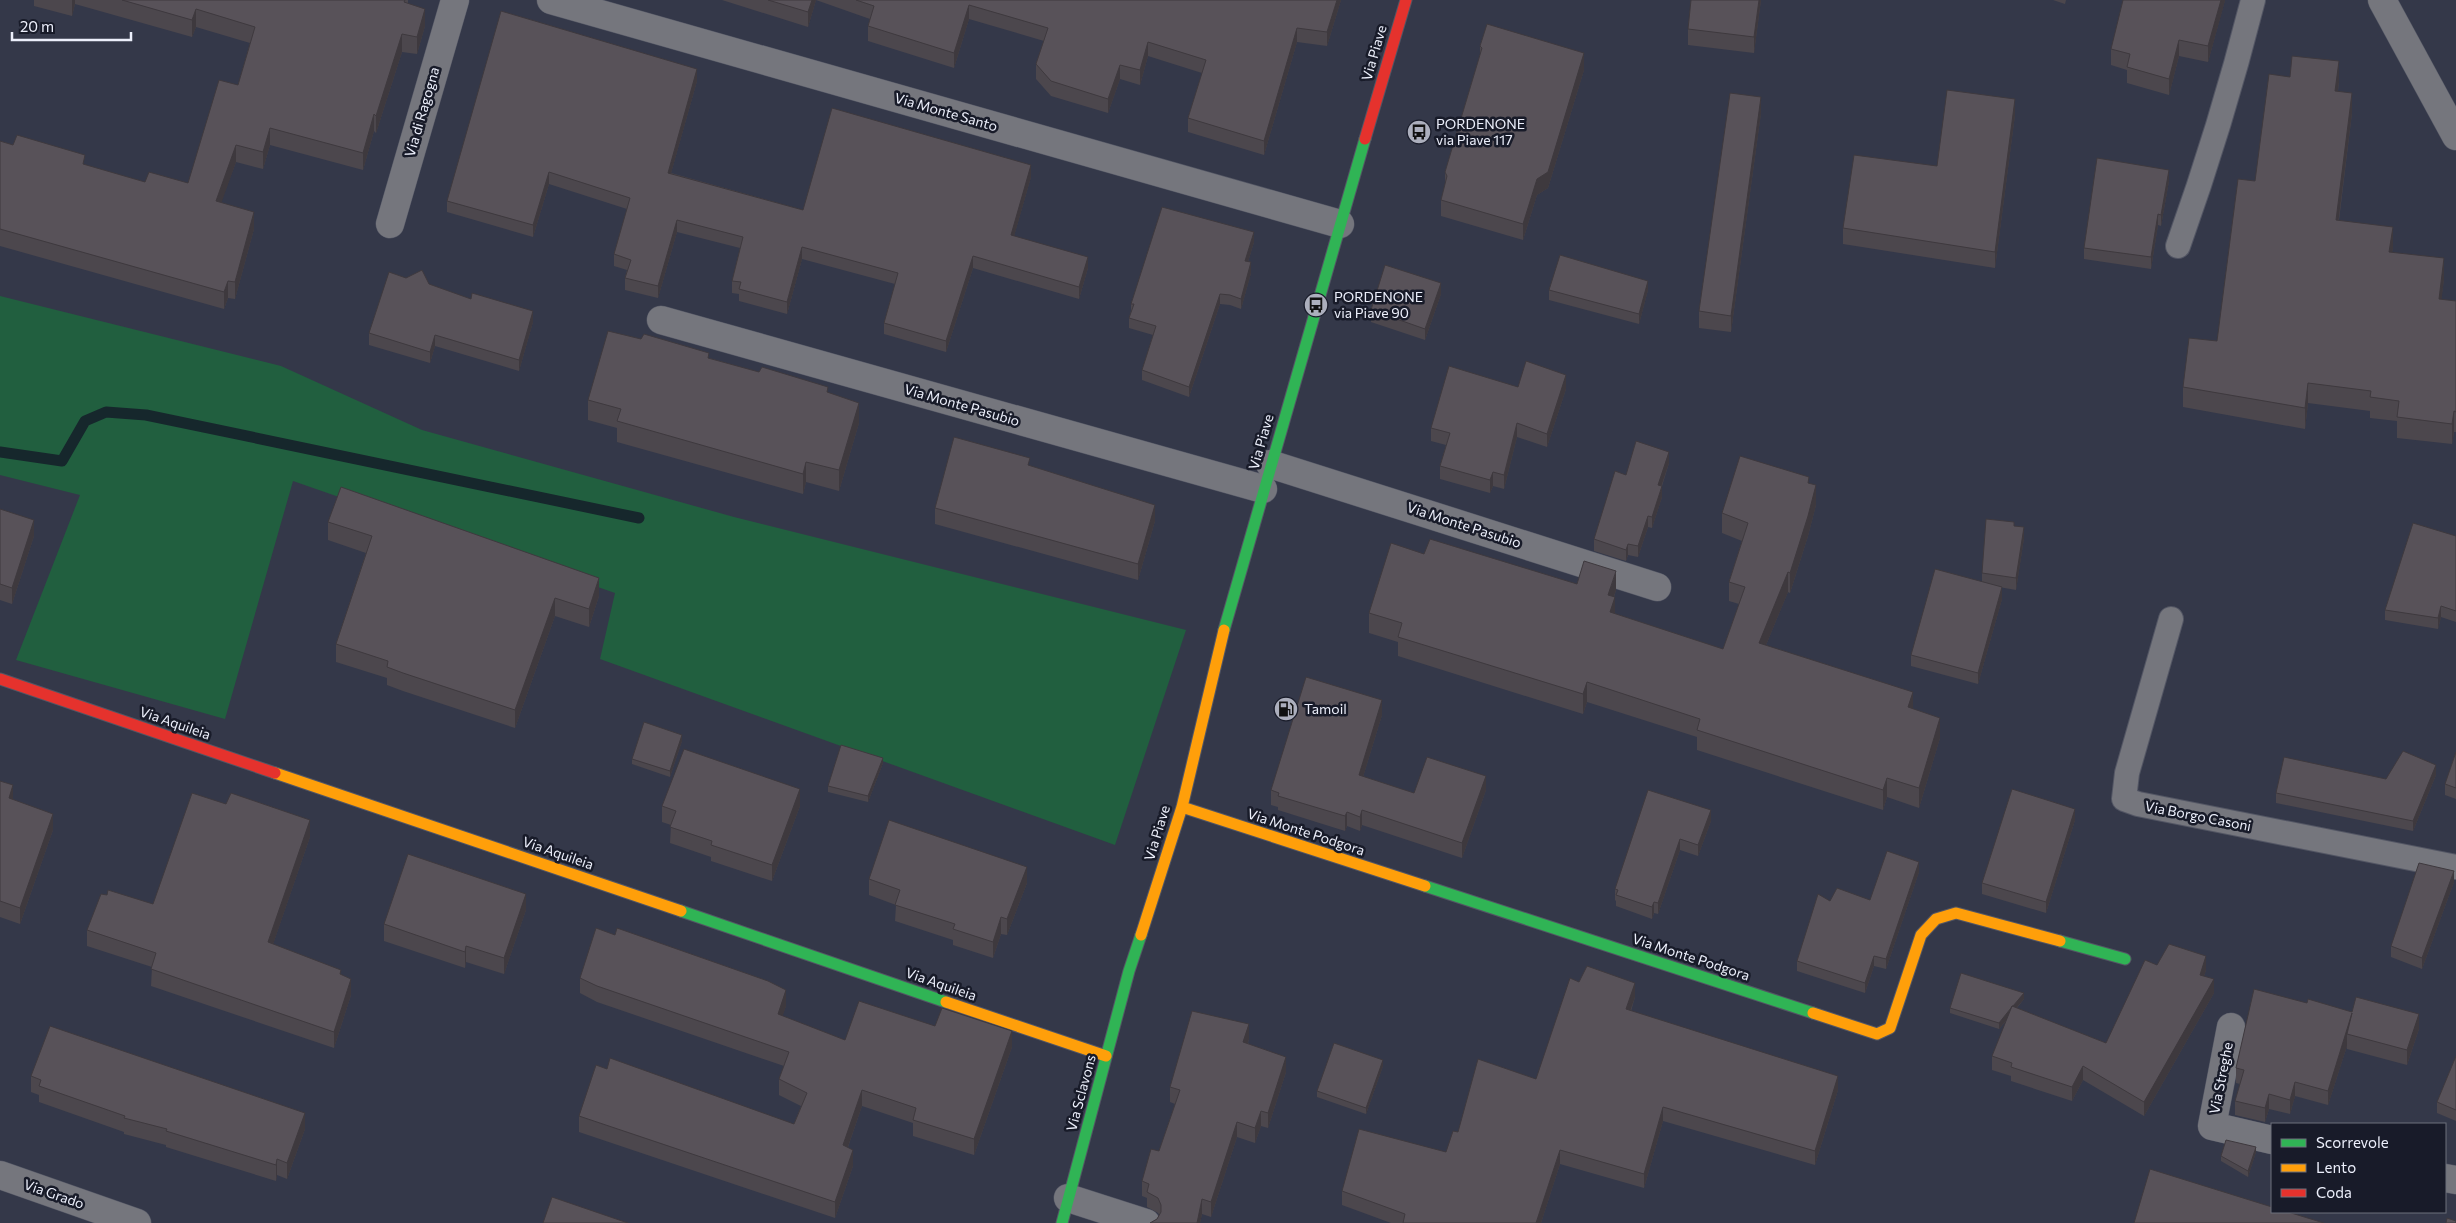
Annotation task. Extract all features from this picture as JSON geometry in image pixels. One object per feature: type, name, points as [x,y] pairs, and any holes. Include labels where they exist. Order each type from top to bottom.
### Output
[{"type":"street","name":"Via di Ragogna","points":[[390,224],[455,0]]},
{"type":"street","name":"Via Monte Santo","points":[[551,0],[1340,224]]},
{"type":"street","name":"Via Piave","points":[[1129,972],[1182,807],[1231,602],[1406,0]]},
{"type":"street","points":[[2382,0],[2456,136]]},
{"type":"street","name":"Via Monte Pasubio","points":[[661,320],[1267,477],[1657,586]]},
{"type":"street","name":"Via Aquileia","points":[[0,679],[1106,1056]]},
{"type":"street","name":"Via Monte Podgora","points":[[1182,807],[1877,1034],[1890,1028],[1921,935],[1936,919],[1956,913],[2125,959]]},
{"type":"street","name":"Via Sclavons","points":[[1065,1210],[1129,972]]},
{"type":"street","name":"Via Streghe","points":[[2231,1027],[2212,1126],[2271,1140]]},
{"type":"street","name":"Via Grado","points":[[0,1175],[137,1223]]},
{"type":"street","points":[[1065,1210],[1146,1223]]},
{"type":"lane","points":[[2178,246],[2235,72],[2254,0]]},
{"type":"lane","name":"Via Borgo Casoni","points":[[2171,619],[2127,773],[2124,799],[2148,806],[2456,867]]},
{"type":"green space","points":[[0,296],[281,366],[422,430],[734,517],[1186,630],[1115,845],[600,659],[615,593],[293,481],[225,719],[16,660],[80,495],[0,475]]},
{"type":"building","points":[[122,0],[405,0],[404,2],[425,9],[417,37],[402,34],[376,116],[374,114],[363,153],[270,128],[263,152],[236,145],[216,201],[254,212],[235,282],[228,281],[224,292],[0,229],[0,141],[13,145],[17,135],[85,155],[83,164],[145,182],[149,172],[188,183],[219,80],[238,85],[255,27],[196,9],[192,20]]},
{"type":"building","points":[[768,0],[812,0],[808,12]]},
{"type":"building","points":[[856,0],[1337,0],[1327,32],[1297,28],[1264,141],[1188,118],[1206,60],[1148,42],[1140,70],[1120,65],[1108,99],[1051,81],[1036,64],[1048,28],[969,5],[954,53],[868,26],[874,6]]},
{"type":"building","points":[[1691,0],[1759,0],[1754,37],[1688,29]]},
{"type":"building","points":[[2123,0],[2221,0],[2208,46],[2179,40],[2169,79],[2127,67],[2130,54],[2111,49]]},
{"type":"building","points":[[501,11],[697,69],[668,173],[803,210],[832,108],[1031,165],[1011,235],[1088,257],[1079,287],[973,256],[946,341],[884,323],[898,273],[802,247],[787,302],[739,289],[741,282],[732,281],[743,237],[677,220],[658,286],[625,278],[631,260],[614,254],[630,198],[549,172],[533,225],[447,201]]},
{"type":"building","points":[[1487,24],[1584,53],[1548,172],[1537,179],[1523,224],[1441,200],[1447,176],[1445,172],[1482,48],[1480,46]]},
{"type":"building","points":[[2292,56],[2339,61],[2335,91],[2352,93],[2336,220],[2393,227],[2389,252],[2444,258],[2439,299],[2456,301],[2456,412],[2454,411],[2452,424],[2397,417],[2399,401],[2370,397],[2371,391],[2308,383],[2305,408],[2183,387],[2189,338],[2217,341],[2238,179],[2255,181],[2269,74],[2290,77]]},
{"type":"building","points":[[1947,90],[2015,99],[1995,252],[1843,228],[1854,155],[1937,166]]},
{"type":"building","points":[[1730,93],[1761,97],[1731,316],[1699,311]]},
{"type":"building","points":[[2097,158],[2169,170],[2161,215],[2158,214],[2151,257],[2084,248]]},
{"type":"building","points":[[1162,207],[1254,232],[1245,261],[1251,262],[1241,299],[1220,294],[1189,387],[1142,370],[1156,326],[1129,318],[1134,304],[1131,304]]},
{"type":"building","points":[[1560,255],[1648,281],[1639,314],[1549,290]]},
{"type":"building","points":[[1385,265],[1441,283],[1425,329],[1371,310]]},
{"type":"building","points":[[422,270],[429,284],[471,299],[472,293],[533,311],[519,360],[435,335],[430,352],[369,333],[389,272],[406,278]]},
{"type":"building","points":[[608,331],[641,339],[644,334],[709,353],[708,358],[759,372],[762,367],[828,387],[827,392],[859,403],[839,470],[806,462],[803,474],[617,421],[621,409],[588,400]]},
{"type":"building","points":[[1526,361],[1566,375],[1547,434],[1517,423],[1504,475],[1493,472],[1490,480],[1440,466],[1450,433],[1431,428],[1449,366],[1518,387]]},
{"type":"building","points":[[954,437],[1030,458],[1028,465],[1155,505],[1138,564],[935,508]]},
{"type":"building","points":[[1636,441],[1669,452],[1658,485],[1662,486],[1652,517],[1648,516],[1638,546],[1628,544],[1626,550],[1594,539],[1615,471],[1626,475]]},
{"type":"building","points":[[1740,456],[1809,477],[1808,483],[1816,485],[1790,573],[1788,572],[1759,643],[1913,692],[1908,707],[1940,718],[1919,788],[1887,778],[1883,790],[1697,730],[1700,719],[1587,682],[1583,694],[1398,637],[1402,623],[1369,613],[1391,543],[1424,554],[1430,539],[1577,584],[1584,561],[1616,571],[1608,595],[1615,597],[1610,612],[1723,649],[1745,587],[1729,582],[1748,523],[1722,513]]},
{"type":"building","points":[[341,487],[599,578],[589,609],[555,598],[515,710],[403,673],[387,667],[388,661],[336,644],[372,536],[328,522]]},
{"type":"building","points":[[0,509],[34,520],[12,588],[0,584]]},
{"type":"building","points":[[1986,519],[2014,522],[2014,526],[2024,527],[2016,578],[1982,573]]},
{"type":"building","points":[[2413,523],[2456,536],[2456,611],[2441,606],[2438,618],[2385,610]]},
{"type":"building","points":[[1935,569],[2002,587],[1978,673],[1911,655]]},
{"type":"building","points":[[1306,677],[1382,700],[1359,775],[1414,793],[1427,757],[1486,776],[1462,843],[1362,810],[1360,817],[1347,812],[1345,816],[1278,796],[1279,793],[1271,790]]},
{"type":"building","points":[[644,722],[682,735],[670,771],[632,759]]},
{"type":"building","points":[[841,745],[883,758],[868,796],[828,786]]},
{"type":"building","points":[[684,749],[800,789],[772,865],[711,845],[712,841],[670,827],[676,811],[662,806]]},
{"type":"building","points":[[2403,751],[2436,765],[2413,821],[2276,793],[2284,757],[2386,779]]},
{"type":"building","points":[[2456,752],[2456,788],[2445,784]]},
{"type":"building","points":[[0,781],[13,785],[9,798],[53,814],[20,908],[0,901]]},
{"type":"building","points":[[2012,789],[2075,809],[2046,902],[1982,883]]},
{"type":"building","points":[[1648,790],[1711,810],[1698,845],[1680,839],[1658,903],[1654,902],[1652,907],[1616,895],[1618,890],[1615,889]]},
{"type":"building","points":[[192,793],[226,804],[231,793],[310,820],[268,942],[341,970],[340,974],[351,979],[334,1032],[151,969],[156,953],[87,930],[101,894],[107,895],[108,890],[153,904]]},
{"type":"building","points":[[889,820],[1027,867],[1007,919],[1001,917],[993,942],[953,929],[955,924],[895,905],[900,890],[869,879]]},
{"type":"building","points":[[1887,851],[1919,862],[1886,959],[1874,956],[1865,983],[1797,961],[1818,894],[1830,901],[1837,888],[1870,900]]},
{"type":"building","points":[[408,854],[526,894],[504,958],[466,946],[465,952],[384,924]]},
{"type":"building","points":[[2419,863],[2454,871],[2422,958],[2391,946]]},
{"type":"building","points":[[596,928],[615,935],[617,928],[768,981],[786,990],[778,1014],[845,1040],[859,1001],[935,1026],[942,1008],[1012,1031],[974,1139],[913,1120],[916,1108],[862,1090],[843,1145],[853,1150],[835,1202],[579,1116],[596,1065],[607,1069],[610,1058],[794,1124],[807,1093],[779,1079],[789,1052],[597,986],[580,978]]},
{"type":"building","points":[[2169,944],[2206,956],[2200,975],[2214,979],[2144,1102],[2083,1066],[2072,1087],[2011,1067],[2012,1063],[1992,1056],[2012,1006],[2106,1043],[2145,960],[2157,965]]},
{"type":"building","points":[[1587,966],[1635,983],[1626,1009],[1838,1076],[1815,1151],[1663,1107],[1644,1174],[1560,1150],[1536,1223],[1403,1223],[1405,1214],[1342,1191],[1359,1129],[1446,1152],[1453,1131],[1458,1132],[1478,1059],[1536,1079],[1570,978],[1579,982]]},
{"type":"building","points":[[1961,973],[2024,993],[1999,1023],[1950,1008]]},
{"type":"building","points":[[2254,989],[2307,1003],[2308,999],[2352,1012],[2356,997],[2419,1014],[2407,1050],[2347,1034],[2352,1013],[2328,1091],[2295,1082],[2290,1100],[2269,1094],[2265,1108],[2235,1101],[2244,1070],[2236,1068]]},
{"type":"building","points":[[1192,1011],[1249,1024],[1243,1042],[1286,1057],[1268,1113],[1261,1111],[1255,1128],[1237,1122],[1211,1202],[1202,1199],[1197,1223],[1150,1223],[1157,1219],[1161,1212],[1161,1205],[1158,1198],[1147,1192],[1149,1184],[1142,1181],[1151,1149],[1159,1151],[1180,1090],[1170,1087]]},
{"type":"building","points":[[50,1026],[305,1113],[287,1163],[277,1159],[276,1165],[166,1131],[167,1129],[124,1118],[125,1116],[39,1086],[41,1080],[31,1076]]},
{"type":"building","points":[[1334,1043],[1383,1060],[1366,1108],[1317,1091]]},
{"type":"building","points":[[2456,1056],[2456,1110],[2437,1102]]},
{"type":"building","points":[[2226,1140],[2256,1147],[2248,1171],[2221,1156]]},
{"type":"building","points":[[2150,1169],[2271,1207],[2271,1213],[2291,1213],[2324,1223],[2134,1223]]},
{"type":"building","points":[[552,1197],[628,1223],[543,1223]]},
{"type":"building","points":[[2447,1218],[2456,1221],[2456,1223],[2446,1223]]},
{"type":"waterway","points":[[0,452],[62,461],[85,421],[106,412],[146,415],[639,518]]},
{"type":"traffic: fast","points":[[1224,630],[1365,139]]},
{"type":"traffic: fast","points":[[1425,886],[1813,1013]]},
{"type":"traffic: fast","points":[[681,911],[946,1002]]},
{"type":"traffic: fast","points":[[1062,1223],[1129,971],[1141,935]]},
{"type":"traffic: fast","points":[[2060,941],[2125,959]]},
{"type":"traffic: slow","points":[[1141,935],[1182,807],[1224,630]]},
{"type":"traffic: slow","points":[[275,773],[681,911]]},
{"type":"traffic: slow","points":[[1182,807],[1425,886]]},
{"type":"traffic: slow","points":[[1813,1013],[1877,1034],[1890,1028],[1921,935],[1936,919],[1956,913],[2060,941]]},
{"type":"traffic: slow","points":[[946,1002],[1106,1056]]},
{"type":"traffic: jam","points":[[1365,139],[1406,0]]},
{"type":"traffic: jam","points":[[0,679],[275,773]]},
{"type":"place","name":"PORDENONE via Piave 117","points":[[1419,132]]},
{"type":"place","name":"PORDENONE via Piave 90","points":[[1316,305]]},
{"type":"place","name":"Tamoil","points":[[1286,709]]}]
